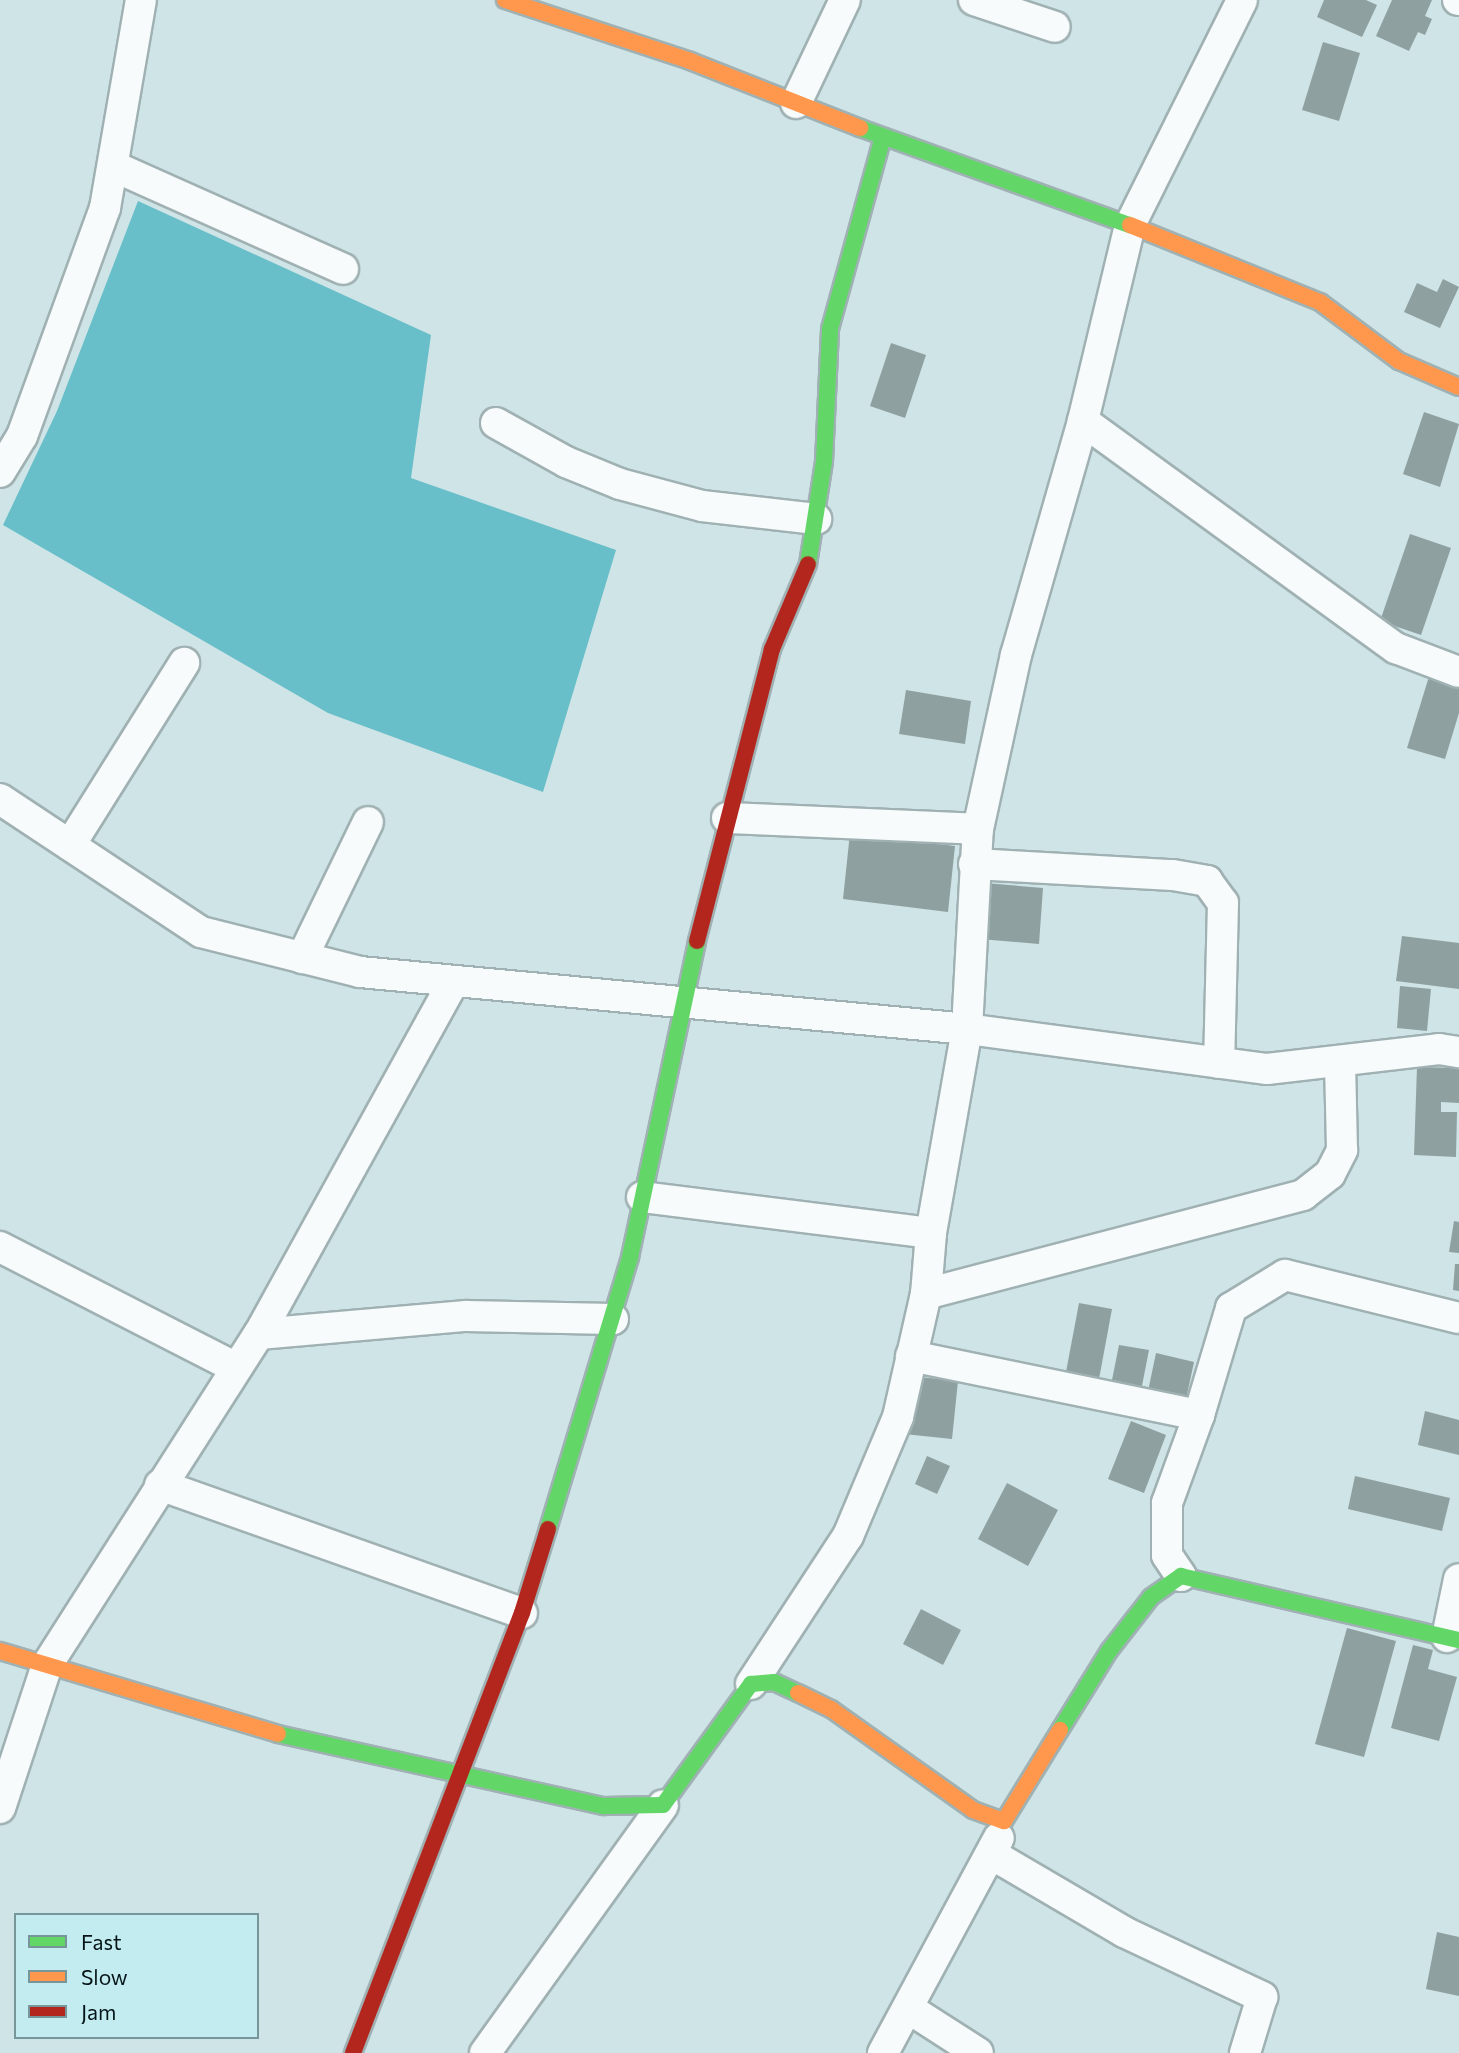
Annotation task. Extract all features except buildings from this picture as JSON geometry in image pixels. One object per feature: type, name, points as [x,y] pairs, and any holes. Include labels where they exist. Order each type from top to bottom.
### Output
[{"type":"street","points":[[3,460],[22,436],[105,208],[141,0]]},
{"type":"street","points":[[505,0],[690,61],[883,137],[1130,225],[1320,302],[1399,360],[1459,387]]},
{"type":"street","points":[[796,103],[845,0]]},
{"type":"street","points":[[974,0],[1055,26]]},
{"type":"street","points":[[485,2053],[751,1684],[848,1536],[898,1417],[926,1294],[931,1233],[967,1029],[978,829],[1016,655],[1083,421],[1130,225],[1242,0]]},
{"type":"street","points":[[353,2053],[522,1613],[613,1319],[642,1197],[681,1004],[727,818],[772,649],[809,561],[824,462],[830,329],[883,137]]},
{"type":"street","points":[[113,166],[344,269]]},
{"type":"street","points":[[1083,421],[1396,648],[1459,672]]},
{"type":"street","points":[[496,423],[566,462],[620,484],[702,506],[816,519]]},
{"type":"street","points":[[70,845],[184,663]]},
{"type":"street","points":[[0,799],[201,932],[360,972],[967,1029],[1267,1069],[1439,1049],[1459,1052]]},
{"type":"street","points":[[727,818],[978,829]]},
{"type":"street","points":[[302,957],[368,822]]},
{"type":"street","points":[[974,864],[1172,875],[1207,881],[1223,902],[1219,1063]]},
{"type":"street","points":[[0,1808],[47,1665],[259,1334],[454,981]]},
{"type":"street","points":[[926,1294],[1303,1195],[1330,1174],[1342,1150],[1340,1061]]},
{"type":"street","points":[[642,1197],[931,1233]]},
{"type":"street","points":[[0,1247],[236,1368]]},
{"type":"street","points":[[1459,1318],[1285,1275],[1231,1308],[1199,1415],[1167,1503],[1167,1555],[1181,1576],[1453,1638],[1459,1579]]},
{"type":"street","points":[[259,1334],[466,1316],[613,1319]]},
{"type":"street","points":[[911,1356],[1199,1415]]},
{"type":"street","points":[[160,1485],[522,1613]]},
{"type":"street","points":[[883,2053],[993,1855],[1004,1821],[1109,1651],[1151,1597],[1181,1576]]},
{"type":"street","points":[[0,1651],[273,1733],[604,1806],[663,1805]]},
{"type":"street","points":[[751,1684],[774,1682],[831,1709],[973,1810],[1004,1821]]},
{"type":"street","points":[[993,1855],[1124,1932],[1262,1997],[1245,2053]]},
{"type":"street","points":[[908,2007],[978,2053]]},
{"type":"water","points":[[138,201],[431,335],[411,478],[616,550],[543,792],[328,713],[3,525],[57,411]]},
{"type":"traffic: fast","points":[[860,128],[1130,225]]},
{"type":"traffic: fast","points":[[808,564],[824,462],[830,329],[883,137]]},
{"type":"traffic: fast","points":[[548,1529],[630,1257],[697,941]]},
{"type":"traffic: fast","points":[[1060,1730],[1109,1651],[1151,1597],[1181,1576],[1459,1640]]},
{"type":"traffic: fast","points":[[278,1734],[604,1806],[663,1805],[751,1684],[774,1682],[798,1693]]},
{"type":"traffic: slow","points":[[505,0],[690,61],[860,128]]},
{"type":"traffic: slow","points":[[1130,225],[1320,302],[1399,361],[1459,387]]},
{"type":"traffic: slow","points":[[0,1651],[278,1734]]},
{"type":"traffic: slow","points":[[798,1693],[831,1709],[973,1810],[1004,1821],[1060,1730]]},
{"type":"traffic: jam","points":[[697,941],[772,649],[808,564]]},
{"type":"traffic: jam","points":[[353,2053],[522,1613],[548,1529]]}]
